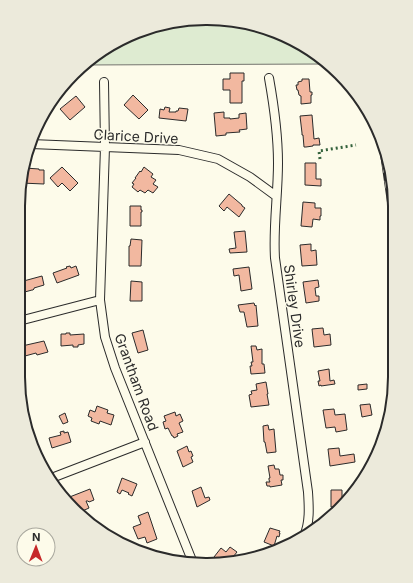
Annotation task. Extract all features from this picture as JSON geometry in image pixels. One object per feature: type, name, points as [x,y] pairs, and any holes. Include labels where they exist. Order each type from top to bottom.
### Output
[{"type":"street","name":"Shirley Drive","points":[[269,78],[276,116],[278,147],[274,238],[275,258],[308,492],[309,512],[306,528]]},
{"type":"street","name":"Grantham Road","points":[[104,82],[105,147],[100,300],[105,337],[115,368],[191,557]]},
{"type":"street","name":"Clarice Drive","points":[[36,144],[179,150],[218,159],[250,177],[276,196]]},
{"type":"street","points":[[25,319],[100,300]]},
{"type":"street","points":[[56,477],[145,442]]},
{"type":"green space","points":[[195,25],[218,25],[253,31],[276,39],[297,49],[318,64],[93,65],[116,49],[137,39],[171,28]]},
{"type":"building","points":[[230,73],[244,73],[244,81],[242,81],[242,103],[230,103],[230,90],[223,90],[223,79],[230,79]]},
{"type":"building","points":[[302,79],[309,79],[310,92],[312,92],[311,103],[301,104],[301,96],[299,95],[296,85],[298,85],[298,82],[302,81]]},
{"type":"building","points":[[133,95],[148,110],[139,119],[124,105]]},
{"type":"building","points":[[76,96],[85,107],[70,120],[60,109]]},
{"type":"building","points":[[165,107],[170,108],[169,112],[176,112],[179,108],[188,109],[186,121],[159,118],[160,109],[164,110]]},
{"type":"building","points":[[224,112],[224,118],[230,119],[239,118],[239,114],[246,113],[247,129],[239,130],[240,132],[226,133],[226,135],[216,136],[214,113]]},
{"type":"building","points":[[312,115],[314,139],[319,138],[320,145],[304,147],[300,116]]},
{"type":"building","points":[[305,163],[316,163],[316,179],[321,179],[321,186],[305,185]]},
{"type":"building","points":[[62,167],[78,183],[70,191],[62,183],[58,187],[50,178]]},
{"type":"building","points":[[144,167],[153,174],[151,177],[156,180],[153,184],[158,187],[153,193],[148,190],[145,193],[140,190],[138,192],[132,187],[134,184],[132,183],[135,178]]},
{"type":"building","points":[[29,168],[44,170],[44,184],[27,183]]},
{"type":"building","points":[[229,194],[245,208],[239,217],[227,207],[224,211],[219,206]]},
{"type":"building","points":[[303,202],[315,203],[315,208],[321,208],[320,220],[313,219],[312,227],[301,226]]},
{"type":"building","points":[[130,206],[141,206],[141,226],[130,226]]},
{"type":"building","points":[[245,231],[247,252],[230,253],[229,249],[236,248],[234,232]]},
{"type":"building","points":[[131,239],[142,240],[141,266],[129,266],[129,246]]},
{"type":"building","points":[[311,244],[311,251],[316,250],[317,265],[302,266],[300,245]]},
{"type":"building","points":[[70,266],[71,268],[76,266],[79,275],[57,283],[53,273]]},
{"type":"building","points":[[249,267],[252,289],[241,291],[239,275],[234,276],[233,269]]},
{"type":"building","points":[[42,276],[44,285],[25,292],[25,281]]},
{"type":"building","points":[[318,280],[319,287],[315,288],[316,296],[319,296],[319,301],[306,303],[303,282]]},
{"type":"building","points":[[131,281],[142,282],[142,301],[130,301]]},
{"type":"building","points":[[254,303],[255,306],[256,305],[258,326],[247,327],[244,312],[240,312],[238,305]]},
{"type":"building","points":[[323,328],[324,335],[330,334],[331,345],[314,347],[312,329]]},
{"type":"building","points":[[143,330],[148,350],[138,353],[132,333]]},
{"type":"building","points":[[70,333],[70,335],[84,334],[84,344],[78,345],[78,347],[73,347],[73,345],[61,346],[61,334]]},
{"type":"building","points":[[44,341],[48,352],[25,356],[25,345]]},
{"type":"building","points":[[251,346],[256,346],[257,350],[262,349],[262,364],[264,364],[265,373],[251,374],[250,366],[252,366],[251,362],[253,362]]},
{"type":"building","points":[[329,369],[330,381],[334,380],[335,384],[319,386],[318,381],[320,381],[318,371]]},
{"type":"building","points":[[266,382],[269,405],[251,407],[249,395],[252,394],[251,391],[257,390],[256,384]]},
{"type":"building","points":[[367,384],[367,389],[358,390],[358,385]]},
{"type":"building","points":[[370,404],[372,415],[362,417],[360,405]]},
{"type":"building","points":[[97,406],[108,410],[107,413],[114,415],[111,425],[100,421],[99,424],[91,421],[92,418],[88,416],[90,410],[95,412]]},
{"type":"building","points":[[334,409],[335,415],[345,414],[347,430],[336,432],[335,427],[326,428],[323,410]]},
{"type":"building","points":[[175,412],[176,416],[180,414],[183,421],[179,423],[183,432],[177,434],[178,436],[174,438],[168,428],[165,429],[163,422],[166,421],[164,416]]},
{"type":"building","points":[[65,413],[68,422],[63,424],[59,416]]},
{"type":"building","points":[[268,425],[269,430],[274,429],[276,452],[267,453],[264,442],[263,426]]},
{"type":"building","points":[[64,431],[64,433],[68,432],[71,442],[52,448],[49,438],[61,435],[60,432]]},
{"type":"building","points":[[187,446],[189,452],[191,451],[193,456],[191,457],[193,462],[183,467],[177,451]]},
{"type":"building","points":[[339,448],[340,456],[354,454],[355,462],[330,466],[328,449]]},
{"type":"building","points":[[274,465],[275,469],[279,469],[280,475],[283,475],[283,480],[281,480],[282,485],[270,487],[267,486],[266,482],[270,482],[268,466]]},
{"type":"building","points":[[122,478],[137,484],[132,496],[122,490],[120,494],[117,492]]},
{"type":"building","points":[[201,487],[205,498],[209,497],[210,500],[197,507],[192,491]]},
{"type":"building","points":[[90,489],[94,500],[89,502],[86,501],[89,508],[84,510],[71,497]]},
{"type":"building","points":[[331,490],[342,490],[342,497],[331,507]]},
{"type":"building","points":[[148,512],[157,539],[147,543],[145,537],[138,539],[133,527],[141,524],[138,516]]},
{"type":"building","points":[[270,528],[280,531],[279,537],[277,536],[274,545],[272,545],[264,542]]},
{"type":"building","points":[[230,547],[237,552],[234,556],[218,558],[214,557],[221,548],[226,552]]},
{"type":"railway","points":[[384,167],[386,180]]},
{"type":"hedge","points":[[320,159],[319,151],[356,145]]}]
